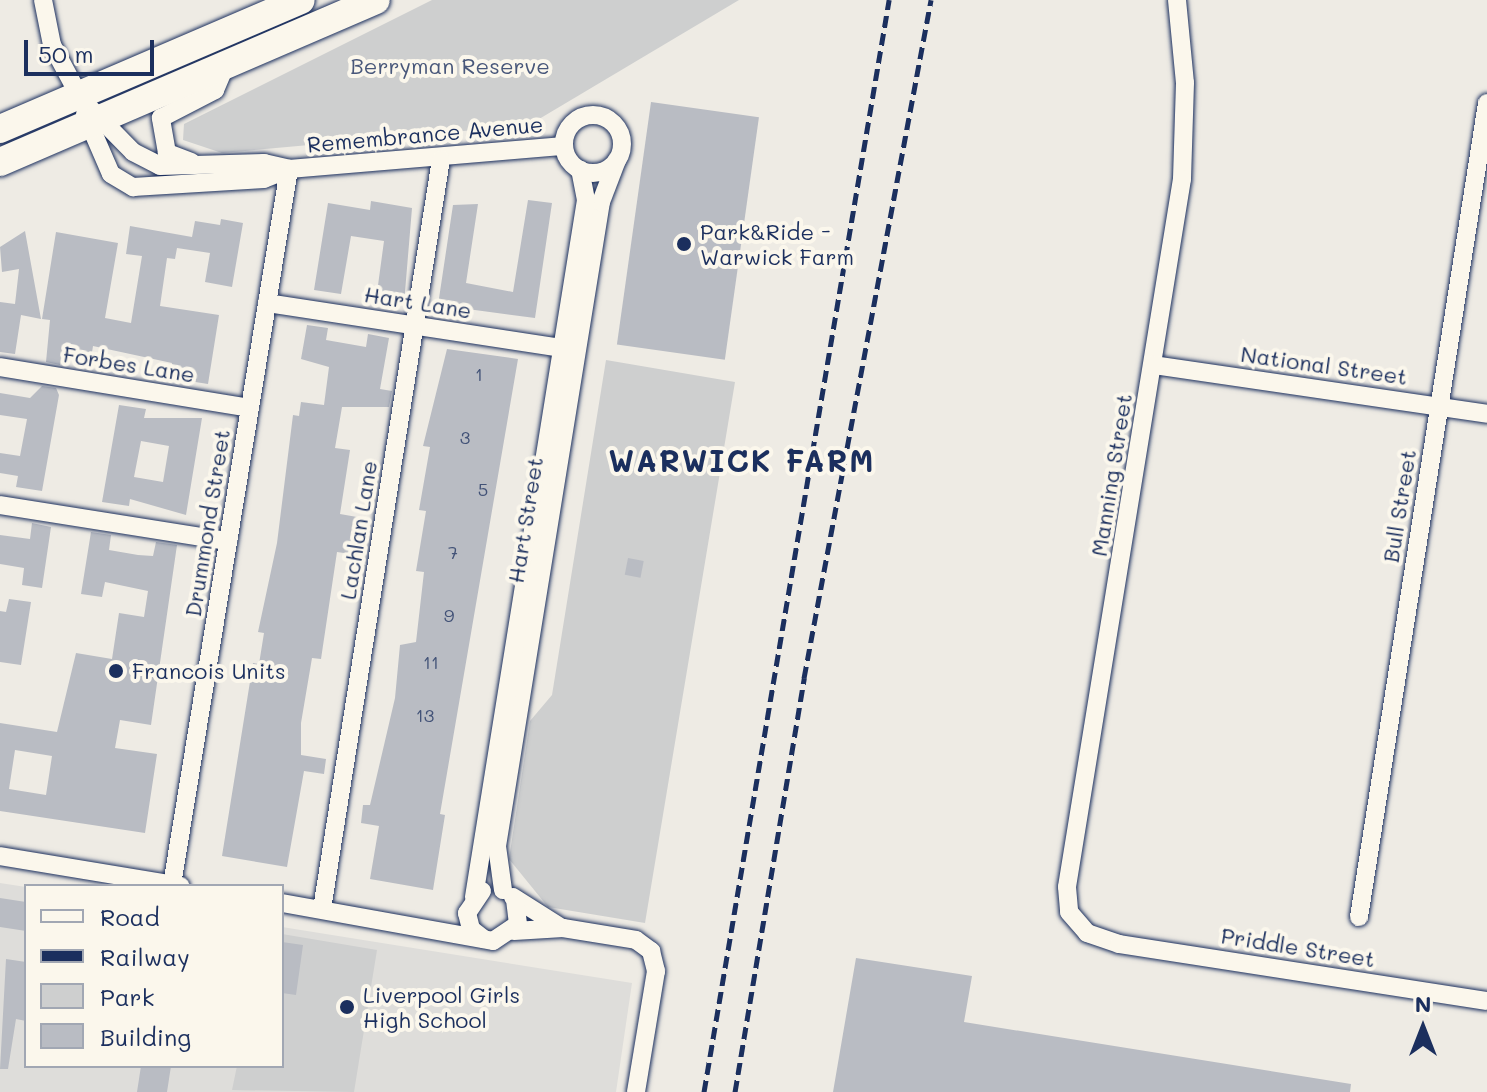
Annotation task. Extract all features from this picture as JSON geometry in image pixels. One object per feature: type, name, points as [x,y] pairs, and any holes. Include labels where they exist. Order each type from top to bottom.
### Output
[{"type":"highway","points":[[0,129],[81,99],[301,0]]},
{"type":"highway","points":[[0,162],[97,124],[376,0]]},
{"type":"street","points":[[43,0],[52,45],[97,124]]},
{"type":"street","name":"Manning Street","points":[[1102,940],[1076,924],[1067,887],[1153,365],[1185,140],[1177,0]]},
{"type":"street","name":"Remembrance Avenue","points":[[225,67],[215,90],[167,113],[159,130],[173,158],[227,165]]},
{"type":"street","name":"Bull Street","points":[[1359,917],[1487,103]]},
{"type":"street","points":[[602,117],[621,137],[617,160],[604,171],[580,170],[564,146],[575,122],[602,117]]},
{"type":"street","name":"Remembrance Avenue","points":[[97,124],[151,163],[289,169],[441,159],[564,146]]},
{"type":"street","name":"Remembrance Avenue","points":[[97,124],[111,174],[133,187],[264,179],[289,169]]},
{"type":"street","name":"Lachlan Lane","points":[[322,909],[441,159]]},
{"type":"street","name":"Hart Street","points":[[509,896],[500,830],[601,202],[617,160]]},
{"type":"street","name":"Drummond Street","points":[[176,884],[289,169]]},
{"type":"street","name":"Hart Street","points":[[470,905],[586,200],[580,170]]},
{"type":"street","name":"Hart Lane","points":[[267,303],[562,348]]},
{"type":"street","name":"National Street","points":[[1153,365],[1487,414]]},
{"type":"street","name":"Forbes Lane","points":[[0,367],[250,408]]},
{"type":"street","points":[[0,505],[228,541]]},
{"type":"street","points":[[0,856],[170,884]]},
{"type":"street","points":[[433,928],[470,905],[488,889],[509,896],[563,928]]},
{"type":"street","points":[[509,896],[514,931]]},
{"type":"street","points":[[284,903],[484,939],[501,940],[514,931],[563,928],[636,940],[651,951],[656,971],[636,1092]]},
{"type":"street","points":[[470,905],[471,929],[484,939]]},
{"type":"street","name":"Priddle Street","points":[[1102,940],[1487,1001]]},
{"type":"shaded area","points":[[0,883],[24,887],[24,1068],[284,1068],[284,927],[632,983],[616,1092],[0,1092]]},
{"type":"green space","name":"Berryman Reserve","points":[[432,0],[739,0],[529,125],[222,153],[183,140],[184,124]]},
{"type":"green space","points":[[606,360],[735,382],[645,923],[548,907],[509,859],[530,721],[552,695]]},
{"type":"green space","points":[[284,934],[377,950],[354,1092],[232,1090],[237,1068],[284,1068]]},
{"type":"building","name":"Park&Ride - Warwick Farm","points":[[651,102],[759,117],[725,360],[617,345]]},
{"type":"building","points":[[528,200],[552,203],[535,318],[438,305],[453,205],[478,204],[466,283],[513,292]]},
{"type":"building","points":[[371,201],[412,208],[404,304],[376,300],[384,241],[351,236],[341,294],[314,290],[328,203],[370,210]]},
{"type":"building","points":[[221,219],[243,223],[232,287],[205,282],[210,253],[177,248],[175,259],[167,258],[160,306],[219,315],[208,384],[170,378],[172,363],[93,346],[91,359],[62,354],[60,365],[46,362],[50,320],[42,319],[56,232],[118,243],[105,318],[131,323],[142,256],[126,254],[130,226],[192,237],[195,221],[220,225]]},
{"type":"building","points":[[25,231],[41,319],[21,315],[15,354],[0,352],[0,302],[15,304],[19,269],[2,272],[0,247]]},
{"type":"building","points":[[307,325],[328,328],[326,340],[366,347],[368,334],[389,338],[380,389],[392,391],[389,407],[342,407],[335,448],[350,450],[340,514],[357,517],[351,554],[337,552],[321,659],[312,658],[301,723],[301,755],[326,759],[324,774],[304,771],[287,867],[222,856],[253,663],[259,664],[264,633],[258,632],[277,543],[293,415],[299,416],[301,402],[324,405],[329,367],[301,359]]},
{"type":"building","points":[[447,349],[518,359],[440,814],[445,815],[433,890],[370,879],[379,826],[361,823],[363,805],[370,805],[395,698],[400,645],[416,642],[424,572],[416,571],[426,511],[419,510],[430,447],[423,446]]},
{"type":"building","points":[[42,386],[56,388],[59,395],[42,491],[16,487],[18,476],[0,473],[0,453],[20,456],[27,419],[0,415],[0,393],[30,398]]},
{"type":"building","points":[[119,405],[146,409],[144,418],[202,418],[186,515],[130,499],[129,506],[102,502]],"holes":[[[141,441],[169,446],[163,482],[134,477]]]},
{"type":"building","points":[[32,523],[51,527],[42,588],[22,585],[24,568],[0,564],[0,535],[30,539]]},
{"type":"building","points":[[91,532],[111,535],[109,550],[138,555],[153,556],[156,542],[177,545],[151,725],[120,720],[115,748],[157,754],[145,833],[0,811],[0,723],[57,732],[76,653],[112,659],[119,613],[144,617],[148,591],[105,582],[102,597],[81,594]],"holes":[[[15,750],[52,756],[46,795],[9,789]]]},
{"type":"building","points":[[628,558],[644,561],[640,578],[625,575]]},
{"type":"building","points":[[9,599],[31,602],[21,665],[0,662],[0,611],[6,612]]},
{"type":"building","points":[[0,898],[24,902],[24,931],[0,927]]},
{"type":"building","points":[[284,942],[303,945],[296,995],[284,993]]},
{"type":"building","points":[[856,958],[972,976],[964,1022],[1351,1084],[1350,1092],[833,1092]]},
{"type":"building","points":[[6,959],[24,962],[24,1021],[16,1019],[8,1069],[0,1069]]},
{"type":"building","points":[[141,1068],[171,1068],[167,1092],[137,1092]]},
{"type":"railway","points":[[704,1092],[889,0]]},
{"type":"railway","points":[[735,1092],[804,678],[931,0]]},
{"type":"place","name":"Park&Ride - Warwick Farm","points":[[684,244]]},
{"type":"place","name":"Francois Units","points":[[116,671]]},
{"type":"place","name":"Liverpool Girls High School","points":[[347,1007]]},
{"type":"district","name":"WARWICK FARM","points":[[742,460]]}]
